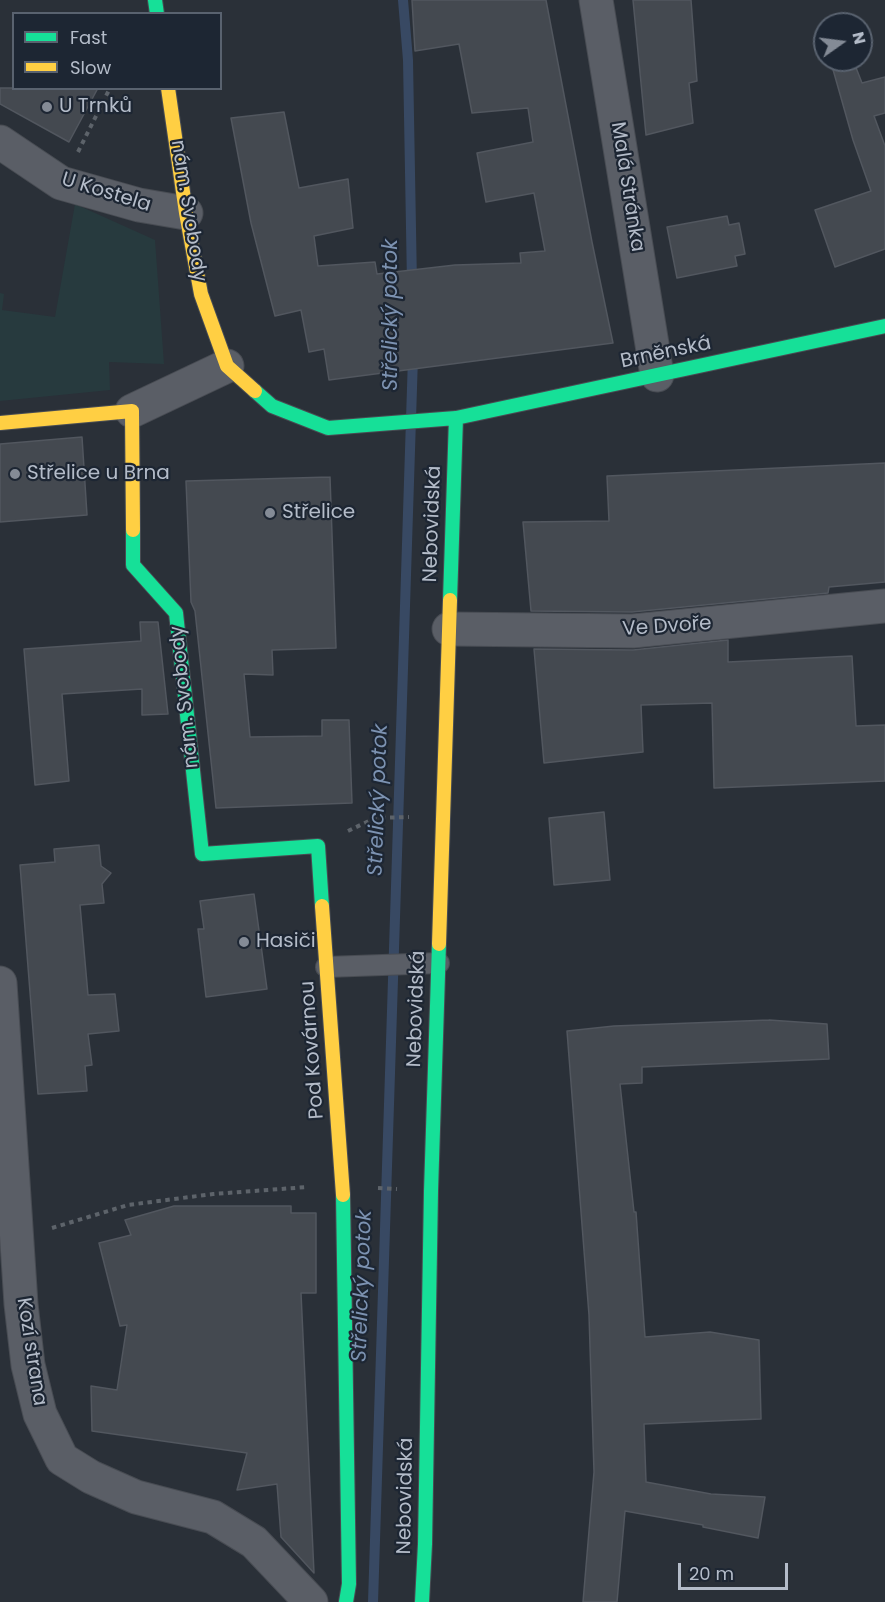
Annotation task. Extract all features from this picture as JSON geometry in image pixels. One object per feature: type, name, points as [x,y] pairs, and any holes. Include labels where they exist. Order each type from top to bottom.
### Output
[{"type":"street","name":"Malá Stránka","points":[[596,0],[657,375]]},
{"type":"street","name":"nám. Svobody","points":[[168,90],[186,213],[201,294],[228,366],[272,406],[328,428],[456,418]]},
{"type":"street","name":"U Kostela","points":[[0,142],[61,183],[139,206],[186,213]]},
{"type":"street","name":"Brněnská","points":[[456,418],[885,326]]},
{"type":"street","points":[[0,423],[132,411],[228,366]]},
{"type":"street","name":"nám. Svobody","points":[[132,411],[133,565],[176,613],[202,854]]},
{"type":"street","name":"Nebovidská","points":[[422,1602],[431,1191],[456,418]]},
{"type":"street","name":"Ve Dvoře","points":[[449,629],[633,631],[885,606]]},
{"type":"street","name":"Pod Kovárnou","points":[[202,854],[318,846],[343,1187]]},
{"type":"street","name":"Kozí strana","points":[[0,983],[21,1304],[28,1365],[40,1414],[63,1459],[91,1477],[136,1497],[213,1517],[255,1542],[311,1602]]},
{"type":"street","points":[[343,1187],[349,1584],[346,1602]]},
{"type":"lane","points":[[326,966],[438,963]]},
{"type":"path","points":[[74,161],[109,90]]},
{"type":"path","points":[[18,1239],[128,1205],[213,1194],[300,1187],[343,1187]]},
{"type":"green space","points":[[75,204],[155,240],[164,364],[109,362],[110,390],[0,401],[0,293],[4,294],[2,310],[55,317]]},
{"type":"building","points":[[412,0],[546,0],[613,343],[329,380],[324,349],[309,352],[301,310],[275,316],[251,223],[231,118],[284,112],[299,188],[348,179],[353,228],[314,236],[318,266],[375,262],[377,274],[455,265],[521,263],[520,253],[545,251],[534,193],[486,202],[477,153],[533,142],[528,108],[472,113],[459,44],[415,51]]},
{"type":"building","points":[[633,0],[691,0],[697,81],[689,83],[693,123],[646,135]]},
{"type":"building","points":[[834,72],[858,72],[862,83],[885,77],[885,113],[874,116],[885,146],[885,249],[835,267],[815,210],[871,191],[853,140]]},
{"type":"building","points":[[0,88],[97,90],[69,142],[0,104]]},
{"type":"building","points":[[727,216],[729,225],[739,223],[745,254],[735,256],[737,266],[677,278],[667,227]]},
{"type":"building","points":[[82,437],[87,515],[0,522],[0,444]]},
{"type":"building","points":[[885,463],[885,582],[829,587],[828,593],[632,612],[531,611],[523,522],[609,521],[607,476]]},
{"type":"building","points":[[330,477],[336,648],[272,650],[273,675],[244,674],[250,737],[322,736],[322,720],[349,720],[352,803],[216,808],[195,611],[191,602],[186,481]]},
{"type":"building","points":[[140,622],[158,622],[168,714],[142,715],[142,689],[62,694],[69,781],[35,785],[24,649],[141,641]]},
{"type":"building","points":[[728,640],[728,662],[852,656],[856,726],[885,725],[885,781],[714,788],[712,703],[641,705],[643,752],[544,763],[534,649],[633,650]]},
{"type":"building","points":[[604,812],[610,880],[554,885],[549,818]]},
{"type":"building","points":[[99,845],[101,866],[111,873],[102,884],[104,903],[80,905],[88,995],[115,994],[119,1031],[88,1034],[92,1065],[85,1066],[87,1091],[38,1094],[20,865],[55,862],[54,849]]},
{"type":"building","points":[[254,894],[267,989],[206,997],[198,929],[204,929],[200,901]]},
{"type":"building","points":[[769,1020],[827,1024],[829,1059],[642,1067],[642,1083],[620,1084],[634,1212],[636,1212],[645,1337],[710,1332],[759,1340],[761,1419],[644,1424],[646,1482],[711,1494],[765,1497],[758,1538],[625,1511],[617,1602],[583,1602],[594,1472],[589,1315],[567,1031],[614,1026]]},
{"type":"building","points":[[174,1206],[291,1206],[291,1213],[316,1213],[316,1293],[301,1293],[314,1573],[281,1537],[277,1484],[237,1490],[247,1453],[92,1431],[91,1386],[117,1390],[127,1325],[120,1326],[99,1243],[131,1235],[125,1220]]},
{"type":"waterway","name":"Střelický potok","points":[[403,0],[408,60],[412,284]]},
{"type":"waterway","name":"Střelický potok","points":[[373,1602],[413,357]]},
{"type":"traffic: fast","points":[[155,0],[157,12]]},
{"type":"traffic: fast","points":[[255,391],[272,406],[328,428],[456,418],[885,326]]},
{"type":"traffic: fast","points":[[450,600],[456,418]]},
{"type":"traffic: fast","points":[[133,530],[133,565],[176,613],[202,854],[318,846],[322,906]]},
{"type":"traffic: fast","points":[[422,1602],[439,944]]},
{"type":"traffic: fast","points":[[343,1195],[349,1584],[346,1602]]},
{"type":"traffic: slow","points":[[168,90],[186,213],[201,294],[227,366],[255,391]]},
{"type":"traffic: slow","points":[[0,423],[132,411],[133,530]]},
{"type":"traffic: slow","points":[[439,944],[450,600]]},
{"type":"traffic: slow","points":[[322,906],[343,1195]]},
{"type":"place","name":"U Trnků","points":[[47,107]]},
{"type":"place","name":"Střelice u Brna","points":[[15,474]]},
{"type":"place","name":"Střelice","points":[[270,513]]},
{"type":"place","name":"Hasiči","points":[[244,942]]}]
